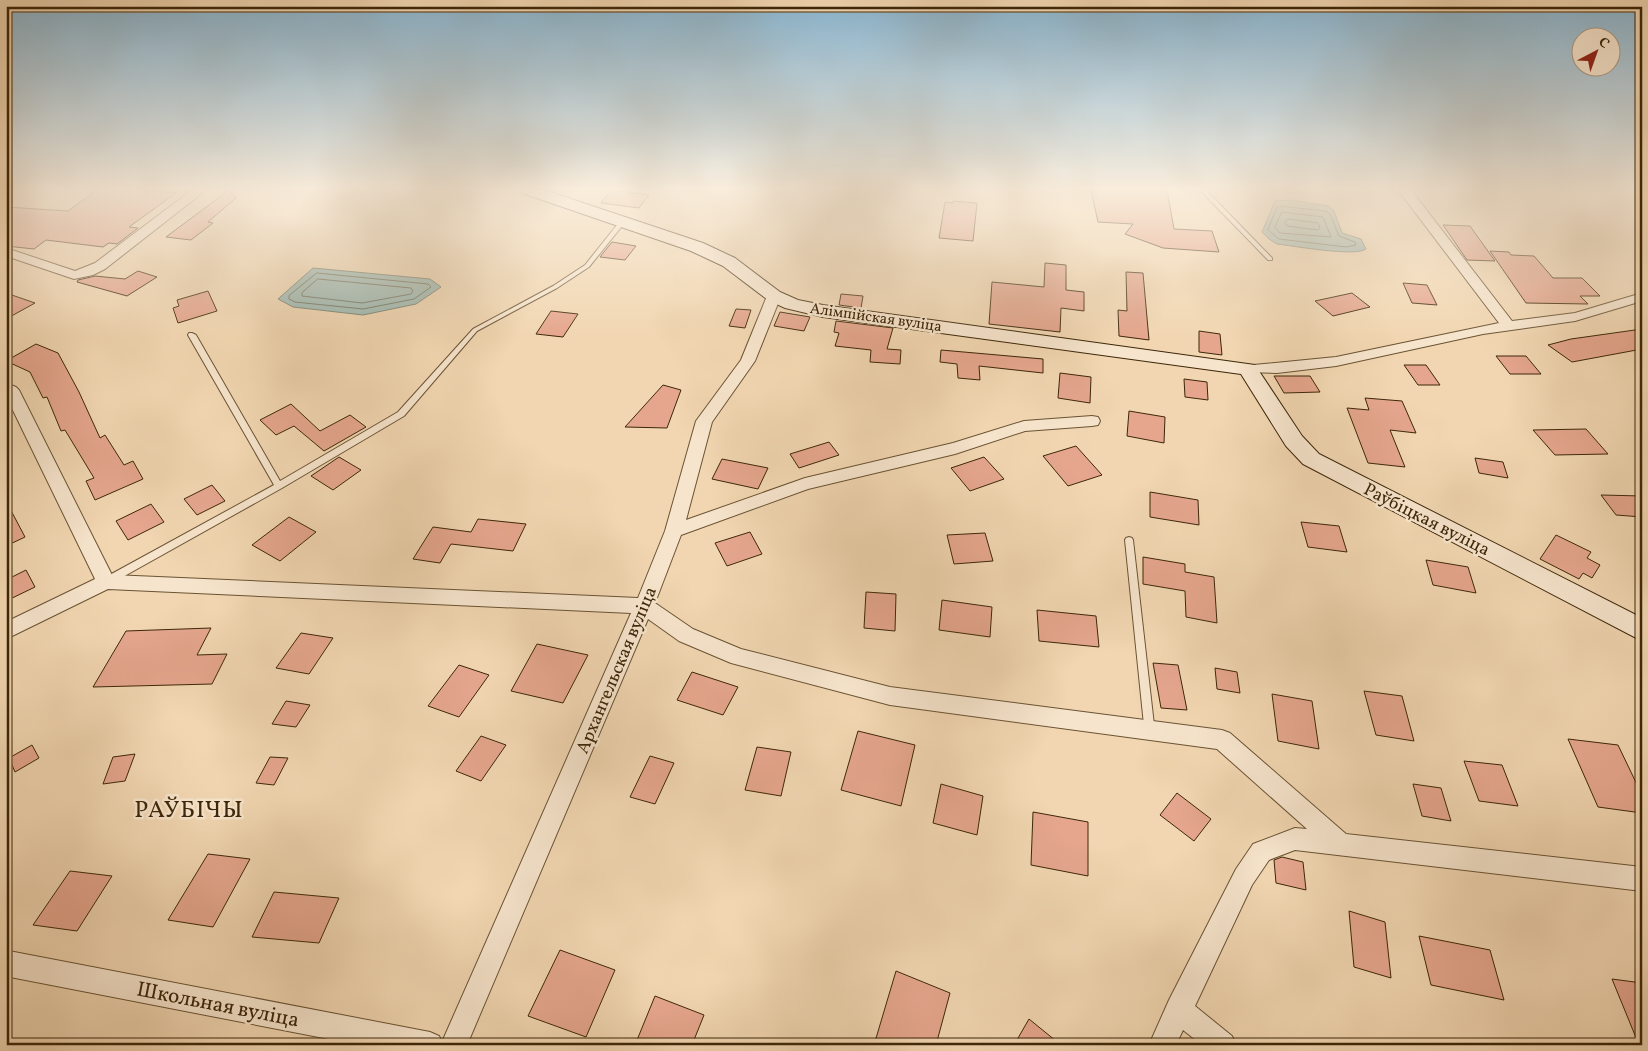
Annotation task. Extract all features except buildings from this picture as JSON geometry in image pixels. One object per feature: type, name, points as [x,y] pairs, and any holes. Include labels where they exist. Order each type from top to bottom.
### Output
[{"type":"street","points":[[6,252],[74,275],[88,272],[100,266],[135,239]]},
{"type":"street","name":"Алімпійская вуліца","points":[[674,239],[729,262],[774,296],[792,304],[823,311],[1248,369]]},
{"type":"street","points":[[1442,239],[1508,325]]},
{"type":"street","name":"Архангельская вуліца","points":[[454,1045],[644,606],[674,531],[704,421],[748,362],[774,296]]},
{"type":"street","points":[[1248,369],[1279,369],[1319,364],[1508,325],[1565,319],[1596,312],[1642,297]]},
{"type":"street","name":"Раўбіцкая вуліца","points":[[1248,369],[1294,441],[1311,459],[1642,630]]},
{"type":"street","points":[[6,388],[11,390],[106,582]]},
{"type":"street","points":[[674,531],[805,484],[955,448],[1024,426],[1092,420]]},
{"type":"street","points":[[6,631],[106,582],[644,606],[686,635],[738,657],[890,696],[1222,740],[1341,844]]},
{"type":"street","points":[[1162,1045],[1244,877],[1261,852],[1295,839],[1642,879]]},
{"type":"street","name":"Школьная вуліца","points":[[6,966],[9,964],[430,1045]]},
{"type":"street","points":[[1178,1009],[1224,1045]]},
{"type":"lane","points":[[106,582],[279,486],[401,414],[475,330],[555,287],[587,266],[609,239]]},
{"type":"lane","points":[[1251,239],[1270,259]]},
{"type":"lane","points":[[192,335],[279,486]]},
{"type":"lane","points":[[1129,540],[1149,725]]},
{"type":"water","points":[[1269,239],[1361,239],[1366,249],[1350,252],[1277,244]]},
{"type":"water","points":[[313,268],[430,279],[441,287],[416,304],[363,315],[293,307],[278,299]]},
{"type":"district","name":"РАЎБІЧЫ","points":[[189,809]]}]
